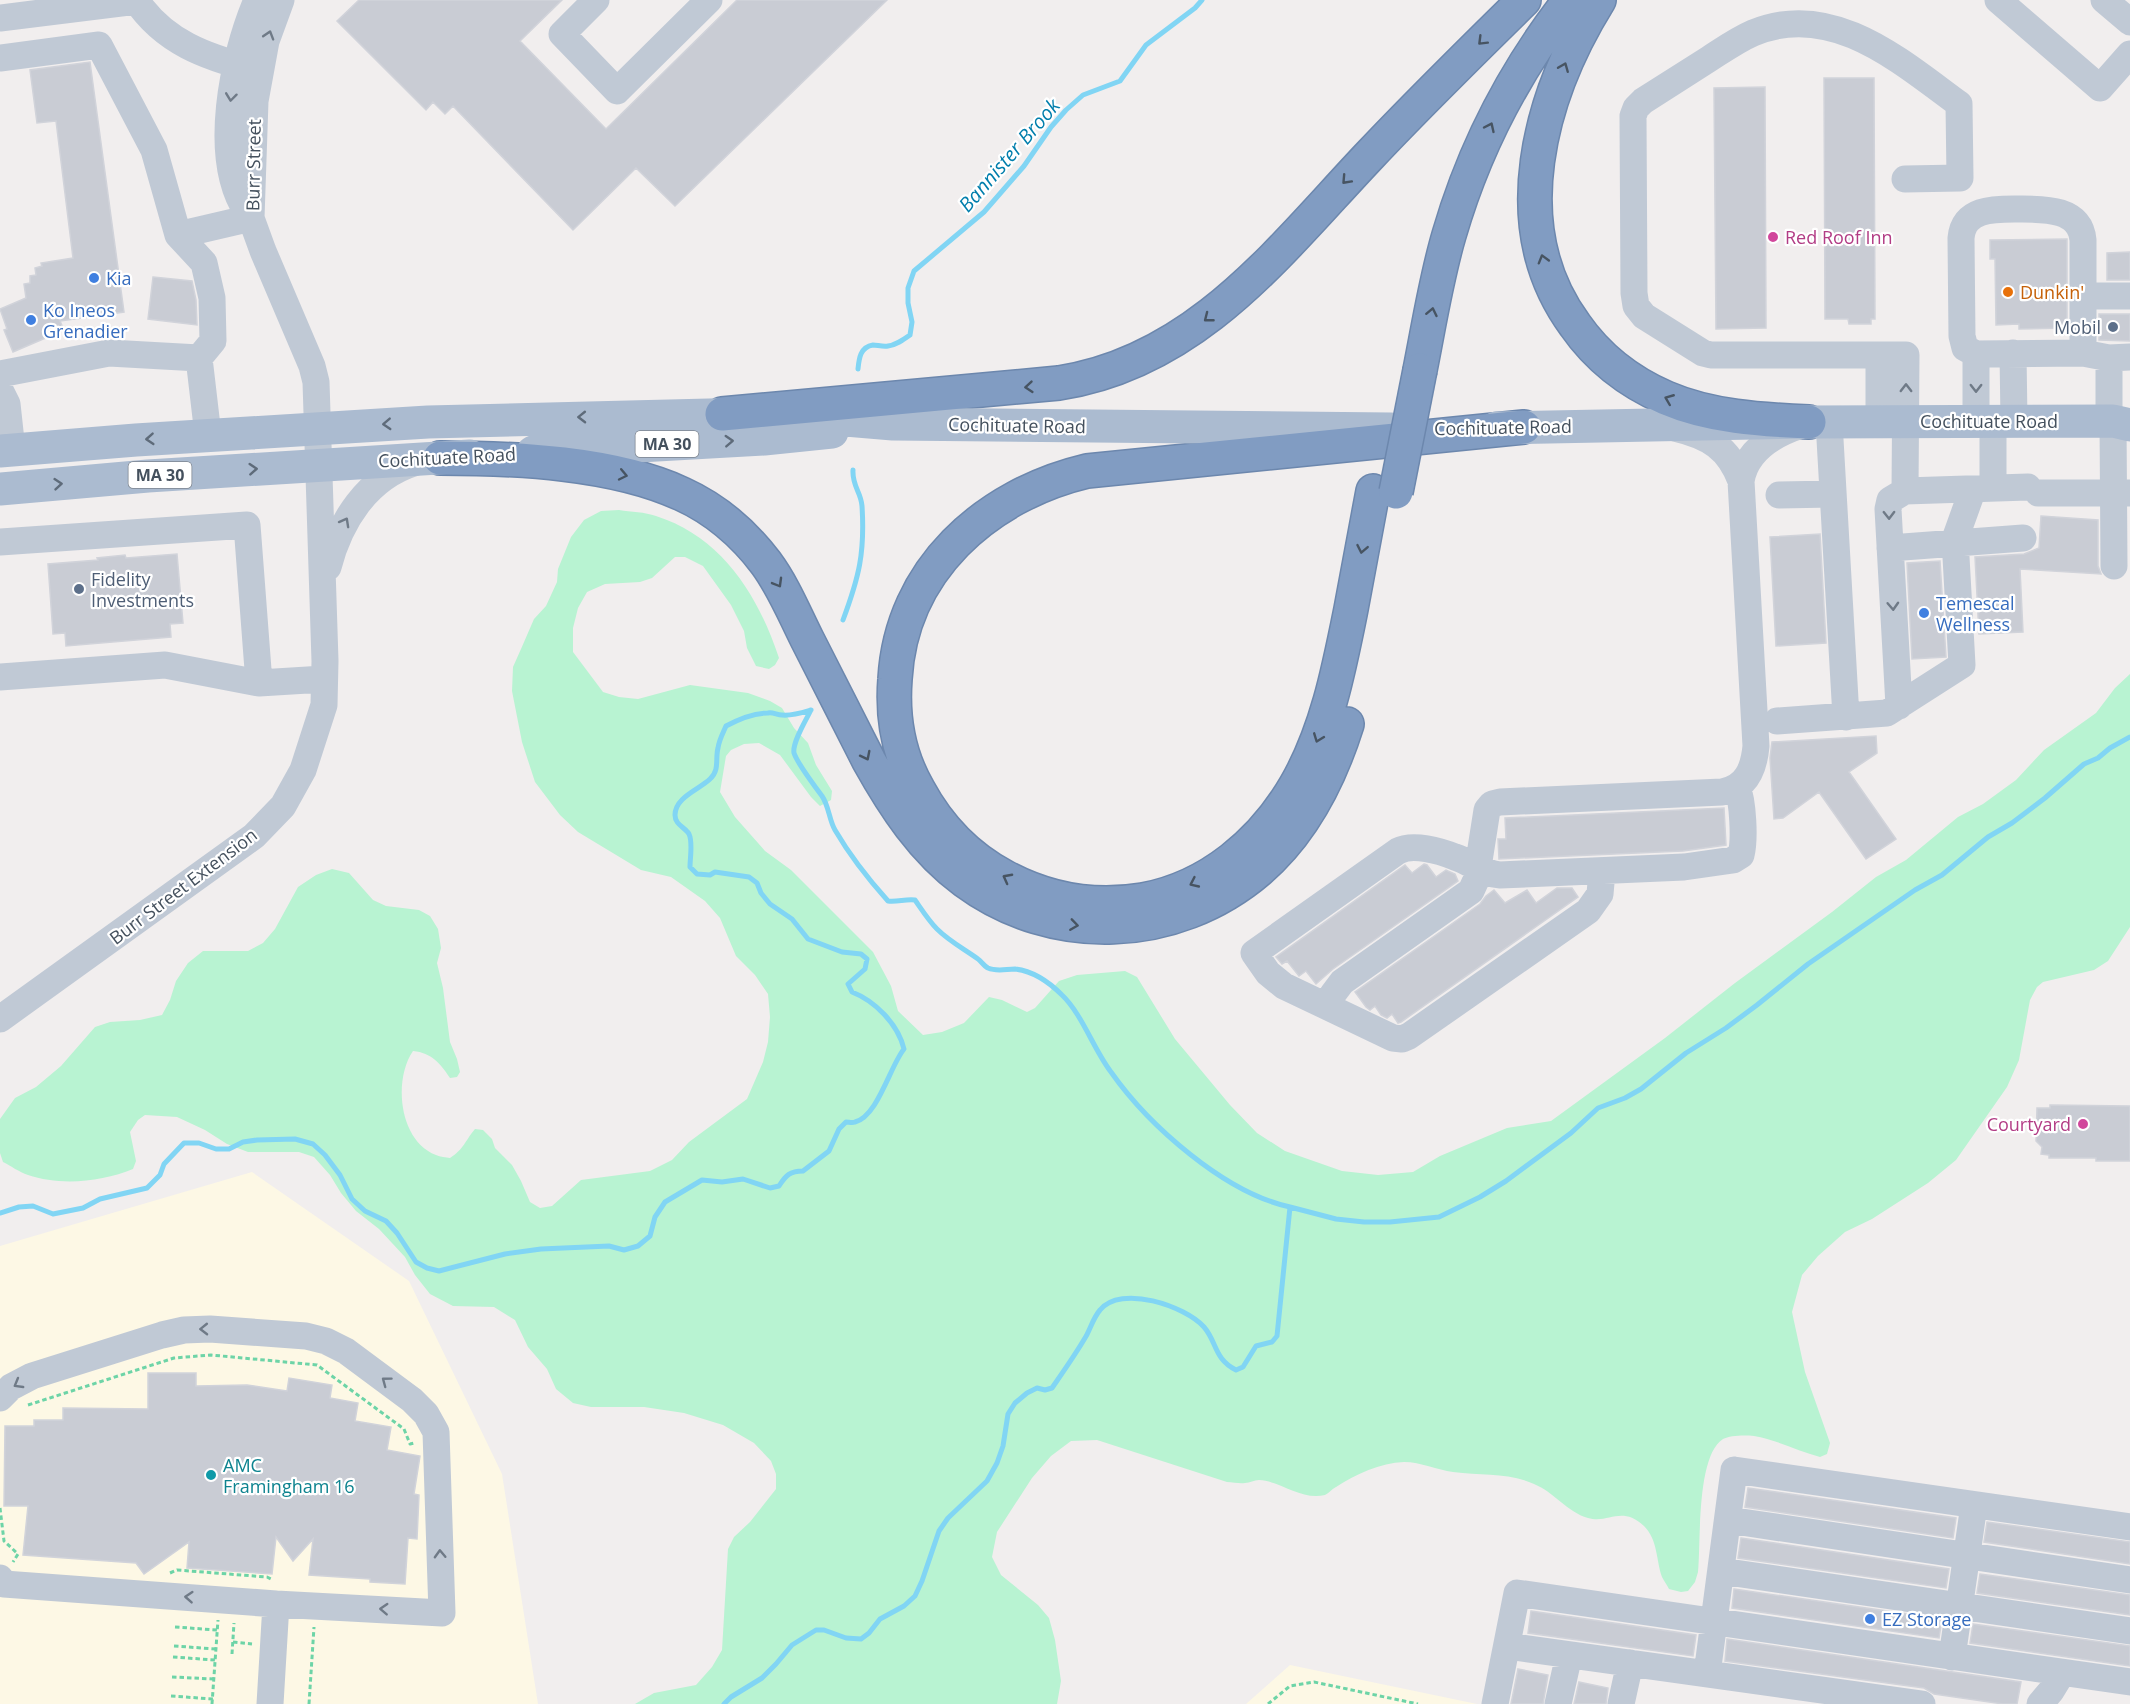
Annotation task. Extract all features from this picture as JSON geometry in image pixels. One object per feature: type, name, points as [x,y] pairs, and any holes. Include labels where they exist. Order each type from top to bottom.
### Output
[{"type":"highway","points":[[722,414],[1059,384],[1108,372],[1153,353],[1195,328],[1249,283],[1408,115],[1524,0]]},
{"type":"highway","points":[[440,458],[526,461],[591,469],[626,475],[671,489],[693,499],[715,513],[743,537],[772,572],[877,776],[903,815],[930,849],[952,871],[976,888],[1015,909],[1053,922],[1096,928],[1128,926],[1157,922],[1188,912],[1218,898],[1246,880],[1265,863],[1292,834],[1309,810],[1333,762],[1351,710],[1385,491],[1409,370],[1426,238],[1449,164],[1466,125],[1494,71],[1541,0]]},
{"type":"highway","points":[[1409,370],[1447,243],[1475,162],[1494,117],[1515,79],[1570,0]]},
{"type":"highway","points":[[1599,0],[1584,24],[1563,70],[1545,122],[1538,155],[1534,198],[1536,227],[1545,269],[1557,295],[1571,320],[1589,343],[1619,372],[1649,390],[1681,403],[1720,413],[1760,419],[1819,422]]},
{"type":"highway","points":[[1385,491],[1339,670],[1319,736],[1301,776],[1288,797],[1263,831],[1232,860],[1192,884],[1152,898],[1111,904],[1084,903],[1036,892],[1000,875],[968,852],[939,822],[915,784],[900,743],[894,700],[897,655],[909,614],[928,577],[955,543],[988,514],[1014,498],[1044,484],[1087,471],[1524,427]]},
{"type":"main road","name":"Cochituate Road","points":[[6,450],[319,427],[485,419],[722,414],[791,415],[893,424],[1412,429],[1819,422],[2121,420]]},
{"type":"main road","name":"Cochituate Road","points":[[0,489],[320,464],[764,439],[893,424]]},
{"type":"street","points":[[248,68],[242,41],[257,0]]},
{"type":"street","points":[[248,68],[266,41],[281,0]]},
{"type":"street","points":[[596,0],[562,34],[617,90],[710,0]]},
{"type":"street","points":[[1998,0],[2100,88],[2130,54]]},
{"type":"street","points":[[2104,0],[2130,22]]},
{"type":"street","points":[[0,18],[137,1],[150,19],[183,45],[202,54],[248,68]]},
{"type":"street","points":[[1893,422],[1906,355],[1706,355],[1641,313],[1636,306],[1634,293],[1633,116],[1636,108],[1643,101],[1751,34],[1787,24],[1829,27],[1856,35],[1884,49],[1959,104],[1960,178],[1905,179]]},
{"type":"street","points":[[0,58],[99,45],[154,150],[178,235],[204,262],[212,298],[213,341],[199,358],[208,435]]},
{"type":"street","name":"Burr Street","points":[[248,68],[253,129],[251,218],[314,374],[317,391],[320,464]]},
{"type":"street","points":[[2107,356],[1976,354],[1965,348],[1962,340],[1961,238],[1963,227],[1976,214],[1991,209],[2048,209],[2061,212],[2073,220],[2082,236],[2083,297],[2107,356],[2121,420],[2122,493],[2114,566]]},
{"type":"street","points":[[178,235],[251,218]]},
{"type":"street","points":[[2083,297],[2130,296]]},
{"type":"street","points":[[0,374],[109,353],[199,358]]},
{"type":"street","points":[[1976,354],[1995,421]]},
{"type":"street","points":[[1777,721],[1880,715],[1899,706],[1962,665],[1956,532],[1983,488],[1995,421],[2013,354]]},
{"type":"street","points":[[1879,355],[1905,491]]},
{"type":"street","points":[[0,390],[7,404],[6,450]]},
{"type":"street","points":[[1741,482],[1748,460],[1761,446],[1781,433],[1819,422],[1833,494],[1846,717]]},
{"type":"street","points":[[1326,1006],[1342,982],[1471,891],[1487,810],[1492,804],[1722,792],[1737,787],[1749,775],[1755,758],[1756,746],[1741,482],[1731,459],[1718,446],[1681,430],[1656,425]]},
{"type":"street","points":[[322,597],[334,546],[357,504],[374,486],[392,472],[413,463],[440,458]]},
{"type":"street","name":"Burr Street Extension","points":[[0,1019],[242,845],[283,806],[303,770],[324,705],[320,464]]},
{"type":"street","points":[[1899,706],[1888,504],[1893,497],[1905,491],[1983,488],[2122,493]]},
{"type":"street","points":[[1779,495],[1833,494]]},
{"type":"street","points":[[0,542],[247,525],[259,683]]},
{"type":"street","points":[[1890,548],[2024,538]]},
{"type":"street","points":[[0,677],[165,664],[259,683],[324,679]]},
{"type":"street","points":[[1602,871],[1600,894],[1588,911],[1402,1039],[1393,1038],[1278,983],[1254,953],[1402,849],[1417,848],[1454,856],[1490,874],[1500,875],[1684,867],[1733,860],[1741,855],[1743,846],[1737,787]]},
{"type":"street","points":[[9,1576],[275,1592],[442,1613],[436,1432],[426,1414],[412,1400],[346,1351],[326,1341],[306,1336],[210,1329],[184,1330],[32,1376],[11,1387],[10,1403]]},
{"type":"street","points":[[1707,1674],[1734,1470],[2130,1527]]},
{"type":"street","points":[[1952,1657],[1974,1504]]},
{"type":"street","points":[[1728,1520],[2130,1580]]},
{"type":"street","points":[[1721,1571],[2130,1631]]},
{"type":"street","points":[[270,1704],[275,1592]]},
{"type":"street","points":[[1495,1704],[1517,1593],[2130,1682]]},
{"type":"street","points":[[1507,1646],[1922,1704]]},
{"type":"street","points":[[1558,1704],[1569,1655]]},
{"type":"street","points":[[1621,1704],[1630,1663]]},
{"type":"street","points":[[2040,1704],[2062,1673]]},
{"type":"path","points":[[10,1403],[174,1358],[211,1355],[317,1365],[404,1429],[410,1444],[417,1442]]},
{"type":"path","points":[[0,1508],[4,1541],[18,1554],[10,1565],[9,1576]]},
{"type":"path","points":[[162,1577],[177,1570],[267,1577],[275,1592]]},
{"type":"path","points":[[213,1704],[218,1612]]},
{"type":"path","points":[[309,1704],[314,1624]]},
{"type":"path","points":[[176,1627],[217,1630]]},
{"type":"path","points":[[233,1642],[252,1644]]},
{"type":"path","points":[[174,1646],[216,1649]]},
{"type":"path","points":[[173,1657],[215,1660]]},
{"type":"path","points":[[172,1677],[214,1679]]},
{"type":"path","points":[[1268,1704],[1290,1686],[1314,1682],[1418,1704]]},
{"type":"path","points":[[171,1696],[213,1699]]},
{"type":"shaded area","points":[[252,1172],[409,1281],[502,1474],[538,1704],[0,1704],[0,1246]]},
{"type":"shaded area","points":[[1290,1665],[1477,1704],[1246,1704]]},
{"type":"green space","points":[[619,510],[652,515],[679,526],[700,538],[718,554],[748,591],[760,612],[779,658],[769,669],[756,666],[747,648],[744,631],[731,605],[703,566],[685,557],[675,557],[652,578],[640,582],[605,584],[587,592],[578,608],[573,628],[573,652],[603,692],[619,697],[638,699],[690,685],[748,693],[782,708],[794,728],[808,743],[816,765],[832,791],[831,800],[820,806],[780,755],[759,743],[744,744],[731,750],[726,756],[720,792],[735,817],[765,851],[791,870],[873,952],[891,986],[898,1011],[923,1035],[942,1032],[964,1023],[989,997],[1002,1000],[1027,1012],[1035,1008],[1059,981],[1077,975],[1125,971],[1137,977],[1175,1039],[1230,1105],[1257,1133],[1285,1151],[1342,1171],[1378,1175],[1413,1172],[1440,1156],[1507,1128],[1551,1121],[1665,1038],[1876,877],[1906,860],[1958,817],[1983,804],[2016,780],[2044,750],[2096,713],[2115,688],[2130,674],[2130,927],[2108,961],[2094,970],[2043,982],[2037,987],[2030,1000],[2019,1060],[2007,1087],[1956,1160],[1928,1183],[1872,1219],[1845,1232],[1818,1256],[1802,1275],[1792,1312],[1805,1372],[1830,1443],[1827,1454],[1820,1457],[1754,1436],[1743,1435],[1723,1439],[1714,1448],[1708,1463],[1702,1501],[1698,1572],[1695,1582],[1688,1591],[1669,1589],[1662,1577],[1652,1537],[1636,1520],[1622,1516],[1602,1519],[1588,1518],[1580,1515],[1548,1492],[1524,1480],[1453,1472],[1404,1462],[1386,1464],[1368,1470],[1325,1495],[1316,1496],[1300,1493],[1267,1481],[1227,1482],[1097,1440],[1071,1441],[1051,1456],[1032,1478],[997,1532],[992,1557],[1001,1575],[1038,1605],[1049,1618],[1061,1681],[1057,1704],[635,1704],[654,1693],[696,1685],[712,1667],[722,1650],[728,1549],[734,1537],[750,1522],[776,1489],[776,1474],[771,1461],[754,1443],[723,1425],[684,1413],[644,1407],[591,1407],[573,1403],[556,1389],[547,1369],[528,1347],[515,1320],[494,1307],[453,1306],[430,1294],[405,1257],[379,1229],[356,1211],[314,1157],[299,1152],[248,1152],[227,1144],[205,1130],[177,1117],[145,1115],[138,1120],[130,1132],[136,1161],[133,1169],[108,1177],[81,1181],[54,1181],[40,1178],[25,1174],[3,1162],[0,1153],[0,1119],[15,1098],[36,1087],[61,1066],[95,1027],[110,1022],[140,1020],[162,1015],[176,981],[188,963],[203,951],[248,951],[263,943],[275,929],[298,887],[316,875],[332,869],[349,873],[373,900],[386,906],[419,910],[430,916],[438,929],[441,948],[437,963],[443,988],[450,1042],[460,1072],[457,1077],[450,1078],[435,1060],[413,1051],[403,1078],[402,1093],[407,1124],[414,1137],[424,1148],[436,1155],[450,1158],[455,1155],[475,1129],[483,1130],[492,1139],[495,1148],[512,1165],[530,1202],[540,1208],[552,1206],[581,1180],[650,1171],[672,1160],[689,1142],[747,1099],[763,1062],[768,1042],[770,1017],[768,994],[755,975],[736,956],[720,918],[705,901],[671,877],[641,870],[578,832],[560,815],[535,782],[522,742],[512,691],[513,667],[534,619],[546,606],[557,582],[558,569],[571,537],[584,520],[601,511]]},
{"type":"building","points":[[359,0],[562,0],[520,41],[606,129],[737,0],[887,0],[675,206],[636,168],[573,230],[453,106],[445,114],[433,102],[426,110],[337,21]]},
{"type":"building","points":[[90,62],[124,312],[60,321],[64,330],[13,352],[4,330],[7,329],[0,309],[26,298],[24,284],[30,283],[30,276],[36,275],[35,268],[42,266],[41,263],[73,258],[56,121],[37,123],[30,70]]},
{"type":"building","points":[[1824,78],[1874,78],[1875,319],[1871,319],[1871,324],[1849,324],[1848,319],[1825,319]]},
{"type":"building","points":[[1765,87],[1766,328],[1716,329],[1714,88]]},
{"type":"building","points":[[2067,239],[2067,328],[2019,329],[2019,324],[1996,325],[1995,259],[1990,259],[1990,240]]},
{"type":"building","points":[[2130,252],[2130,280],[2107,280],[2107,253]]},
{"type":"building","points":[[153,277],[192,281],[196,300],[197,325],[148,319]]},
{"type":"building","name":"Mobil","points":[[2099,314],[2130,314],[2130,341],[2099,340]]},
{"type":"building","points":[[2041,516],[2098,520],[2098,566],[2101,574],[2020,569],[2023,632],[1979,634],[1975,557],[2024,554],[2039,548]]},
{"type":"building","points":[[1820,534],[1826,643],[1776,646],[1770,537]]},
{"type":"building","points":[[177,554],[183,623],[170,624],[171,637],[66,646],[65,633],[53,634],[48,564],[98,560],[97,558],[125,555],[126,558]]},
{"type":"building","name":"Temescal Wellness","points":[[1940,561],[1946,657],[1912,659],[1907,563]]},
{"type":"building","points":[[1876,736],[1877,753],[1849,772],[1896,839],[1866,859],[1819,792],[1783,818],[1774,819],[1770,758],[1772,742]]},
{"type":"building","points":[[1724,808],[1726,845],[1683,851],[1499,859],[1498,839],[1506,839],[1505,818]]},
{"type":"building","points":[[1424,864],[1436,877],[1446,870],[1455,874],[1458,881],[1333,969],[1316,984],[1306,971],[1299,976],[1287,961],[1282,964],[1276,957],[1405,865],[1412,873]]},
{"type":"building","points":[[1557,888],[1572,888],[1578,897],[1401,1022],[1398,1023],[1392,1014],[1387,1018],[1381,1015],[1375,1006],[1370,1010],[1355,992],[1480,904],[1494,890],[1505,903],[1527,890],[1536,903]]},
{"type":"building","name":"Courtyard","points":[[2050,1105],[2130,1106],[2130,1161],[2049,1158],[2049,1155],[2041,1154],[2042,1147],[2036,1141],[2037,1108],[2050,1108]]},
{"type":"building","name":"AMC Framingham 16","points":[[148,1373],[196,1373],[196,1386],[247,1385],[287,1391],[289,1378],[332,1385],[330,1398],[358,1403],[355,1421],[391,1427],[387,1450],[420,1456],[414,1494],[419,1495],[417,1539],[408,1538],[405,1584],[309,1575],[313,1539],[293,1561],[276,1537],[272,1574],[187,1568],[189,1542],[144,1574],[136,1563],[23,1555],[28,1506],[4,1506],[5,1426],[34,1426],[34,1420],[63,1420],[63,1408],[148,1409]]},
{"type":"building","points":[[1748,1488],[1956,1518],[1953,1538],[1745,1507]]},
{"type":"building","points":[[1987,1522],[2130,1542],[2130,1564],[1984,1542]]},
{"type":"building","points":[[1741,1538],[1949,1569],[1946,1588],[1738,1558]]},
{"type":"building","points":[[1980,1574],[2130,1595],[2130,1615],[1977,1593]]},
{"type":"building","points":[[1734,1589],[1942,1619],[1939,1638],[1732,1608]]},
{"type":"building","points":[[1531,1611],[1696,1635],[1693,1656],[1528,1633]]},
{"type":"building","points":[[1973,1624],[2130,1646],[2130,1666],[1970,1643]]},
{"type":"building","points":[[1727,1639],[2021,1682],[2017,1704],[1934,1694],[1924,1688],[1725,1661]]},
{"type":"building","points":[[1518,1669],[1548,1675],[1543,1704],[1511,1704]]},
{"type":"building","points":[[1579,1682],[1608,1688],[1606,1704],[1574,1704]]},
{"type":"waterway","name":"Bannister Brook","points":[[858,369],[861,354],[865,348],[873,345],[891,345],[910,335],[912,322],[908,288],[914,271],[984,212],[1024,166],[1051,127],[1066,110],[1083,95],[1120,81],[1146,45],[1195,8],[1202,0]]},
{"type":"waterway","name":"Bannister Brook","points":[[843,620],[857,577],[863,538],[862,506],[853,470]]},
{"type":"waterway","points":[[0,1213],[19,1207],[33,1206],[53,1214],[83,1208],[100,1199],[147,1188],[160,1175],[164,1164],[184,1143],[199,1143],[216,1149],[229,1149],[243,1142],[295,1139],[313,1144],[325,1155],[340,1175],[352,1199],[365,1211],[386,1221],[416,1262],[439,1271],[505,1254],[541,1249],[609,1246],[624,1250],[638,1246],[650,1236],[655,1217],[665,1202],[702,1180],[722,1182],[743,1179],[770,1188],[779,1186],[789,1174],[803,1171],[829,1151],[839,1129],[846,1122],[855,1122],[863,1118],[877,1101],[904,1049],[891,1022],[877,1007],[852,992],[848,984],[865,969],[867,959],[861,954],[842,952],[808,939],[792,919],[770,904],[761,893],[757,883],[749,877],[715,872],[710,875],[697,874],[690,867],[689,834],[677,821],[675,815],[683,798],[713,776],[719,742],[726,726],[757,714],[789,715],[811,710]]},
{"type":"waterway","name":"Bannister Brook","points":[[724,1704],[731,1697],[762,1678],[792,1645],[816,1630],[824,1630],[846,1638],[861,1639],[880,1619],[904,1606],[915,1596],[939,1531],[948,1518],[987,1481],[997,1463],[1003,1446],[1008,1414],[1015,1403],[1037,1388],[1045,1390],[1052,1388],[1087,1335],[1093,1320],[1110,1302],[1137,1298],[1183,1312],[1204,1327],[1220,1356],[1236,1370],[1243,1367],[1256,1346],[1272,1342],[1277,1336],[1290,1207],[1240,1188],[1190,1154],[1167,1135],[1127,1093],[1105,1063],[1076,1012],[1052,986],[1041,978],[1022,970],[988,968],[942,933],[915,900],[888,901],[841,839],[833,826],[824,800],[794,753],[797,738],[811,710]]},
{"type":"waterway","points":[[1290,1207],[1336,1219],[1390,1222],[1439,1217],[1480,1197],[1506,1181],[1571,1133],[1598,1108],[1641,1089],[1686,1053],[1757,1005],[1808,964],[1915,890],[1942,875],[1988,837],[2012,823],[2045,798],[2084,764],[2098,758],[2130,737]]},
{"type":"place","name":"Red Roof Inn","points":[[1773,237]]},
{"type":"place","name":"Kia","points":[[94,278]]},
{"type":"place","name":"Dunkin'","points":[[2008,292]]},
{"type":"place","name":"Ko Ineos Grenadier","points":[[31,320]]},
{"type":"place","name":"Mobil","points":[[2113,327]]},
{"type":"place","name":"Fidelity Investments","points":[[79,589]]},
{"type":"place","name":"Temescal Wellness","points":[[1924,613]]},
{"type":"place","name":"Courtyard","points":[[2083,1124]]},
{"type":"place","name":"AMC Framingham 16","points":[[211,1475]]},
{"type":"place","name":"EZ Storage","points":[[1870,1619]]}]
